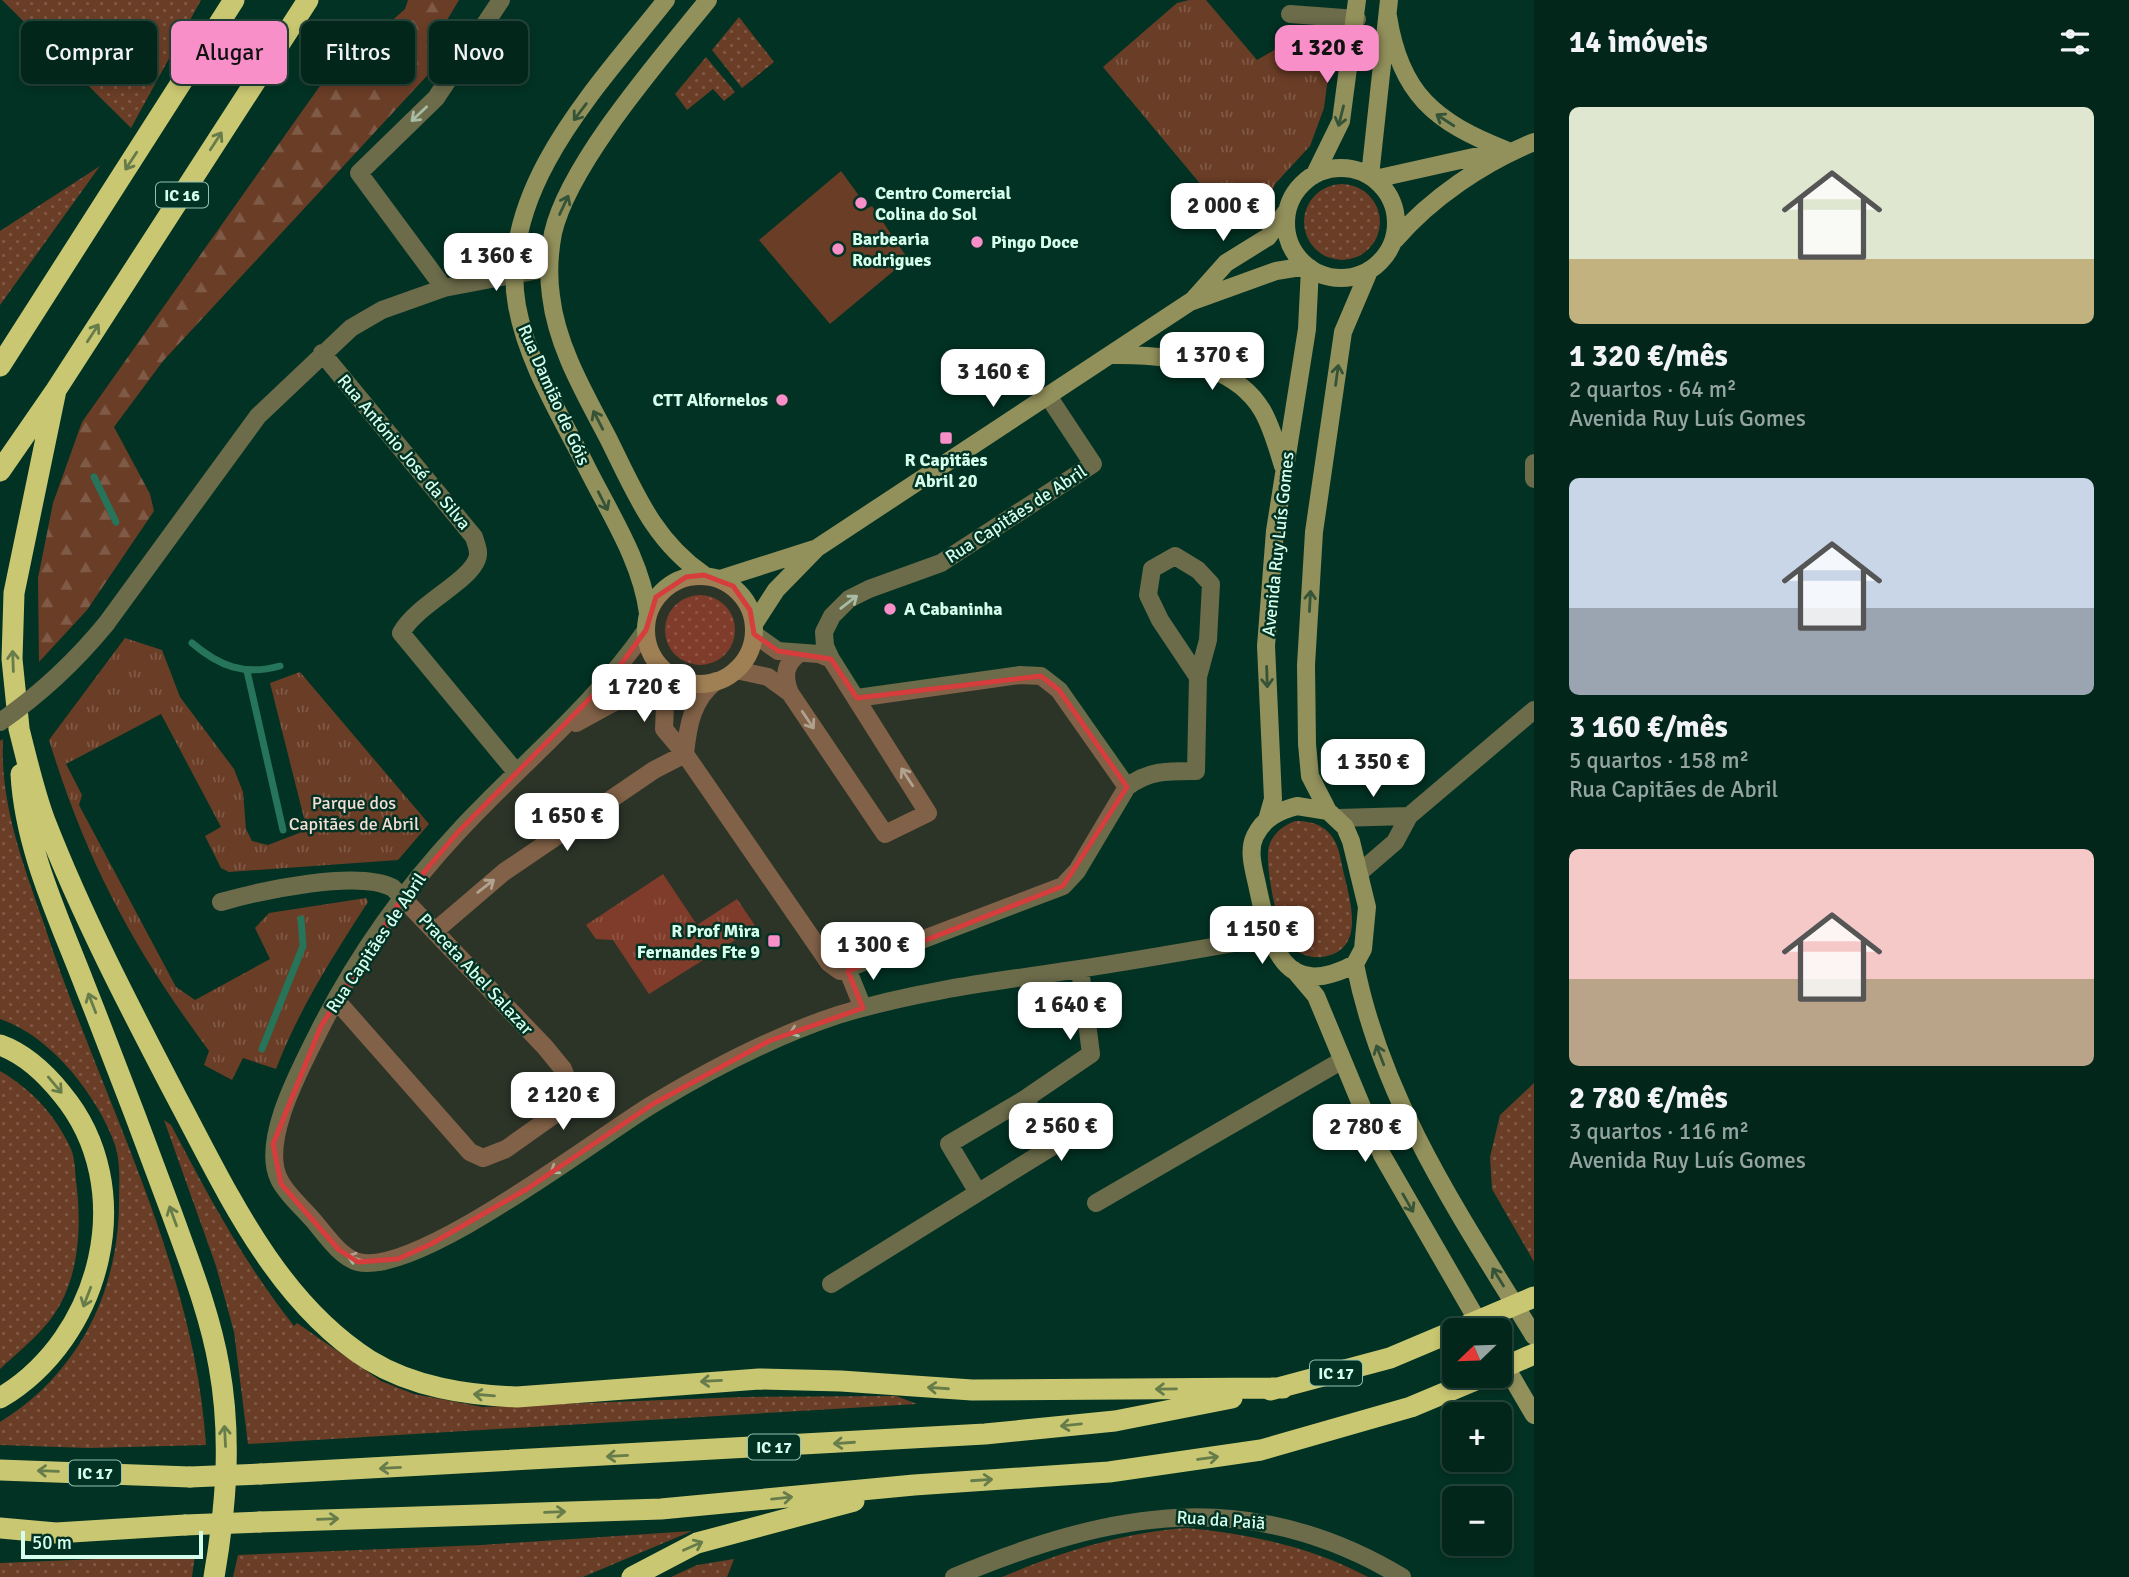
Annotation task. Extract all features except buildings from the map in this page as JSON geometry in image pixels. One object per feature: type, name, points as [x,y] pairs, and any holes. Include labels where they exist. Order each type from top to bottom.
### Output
[{"type":"highway","points":[[0,366],[234,0]]},
{"type":"highway","name":"IC 16","points":[[0,471],[56,390],[308,0]]},
{"type":"highway","points":[[56,390],[14,593],[9,726],[29,834],[201,1295],[219,1367],[226,1435],[226,1504],[214,1577]]},
{"type":"highway","points":[[9,726],[66,871],[136,1021],[220,1180],[258,1244],[292,1290],[316,1316],[370,1360],[435,1387],[505,1396],[759,1379],[841,1381],[972,1390],[1283,1388]]},
{"type":"highway","points":[[0,1045],[47,1075],[88,1130],[98,1157],[104,1212],[99,1254],[90,1290],[78,1321],[50,1357],[26,1381],[0,1398]]},
{"type":"highway","name":"IC 17","points":[[1484,1318],[1534,1297]]},
{"type":"highway","name":"IC 17","points":[[0,1469],[190,1477],[261,1475],[985,1434],[1115,1421],[1283,1388],[1390,1358],[1442,1336]]},
{"type":"highway","points":[[1512,1364],[1534,1354]]},
{"type":"highway","points":[[0,1528],[56,1533],[260,1522],[661,1509],[914,1485],[1109,1472],[1261,1450],[1411,1407],[1456,1388]]},
{"type":"highway","points":[[632,1577],[697,1543],[914,1485]]},
{"type":"street","points":[[444,288],[359,173],[436,98],[501,0]]},
{"type":"street","name":"Rua Damião de Góis","points":[[647,622],[639,569],[528,347],[516,304],[514,274],[518,238],[537,177],[559,140],[666,0]]},
{"type":"street","name":"Rua Damião de Góis","points":[[708,0],[585,162],[554,232],[549,268],[556,319],[580,384],[650,522],[666,544],[712,577]]},
{"type":"street","points":[[1190,303],[1226,264],[1268,237],[1288,209],[1298,188],[1315,174],[1341,121],[1357,19],[1357,0]]},
{"type":"street","points":[[1389,8],[1393,46],[1416,94],[1434,113],[1451,125],[1521,146]]},
{"type":"street","points":[[1373,177],[1389,8]]},
{"type":"street","points":[[1290,14],[1357,19]]},
{"type":"street","points":[[1373,177],[1521,146]]},
{"type":"street","points":[[685,754],[692,712],[707,688],[736,670],[751,648],[754,629],[776,590],[817,548],[1190,303],[1276,271],[1309,267],[1339,278],[1369,271],[1383,259],[1414,218],[1460,183],[1521,146]]},
{"type":"street","points":[[1315,174],[1343,167],[1373,177],[1388,192],[1395,208],[1393,243]]},
{"type":"street","points":[[1288,209],[1289,241],[1309,267]]},
{"type":"street","name":"Avenida Ruy Luís Gomes","points":[[1267,820],[1273,799],[1266,646],[1275,531],[1307,329],[1309,267]]},
{"type":"street","points":[[9,726],[71,666],[106,624],[258,416],[351,328],[382,310],[444,288],[549,268]]},
{"type":"street","name":"Avenida Ruy Luís Gomes","points":[[1333,815],[1310,776],[1307,744],[1306,665],[1314,532],[1343,332],[1369,271]]},
{"type":"street","name":"Rua António José da Silva","points":[[323,353],[474,537],[478,551],[471,569],[409,619],[401,634],[516,772]]},
{"type":"street","points":[[1111,355],[1160,357],[1218,372],[1261,408],[1285,470]]},
{"type":"street","name":"Rua Capitães de Abril","points":[[831,659],[825,646],[824,632],[832,616],[849,600],[869,589],[941,563],[1094,464],[1048,396]]},
{"type":"street","points":[[1534,463],[1534,480]]},
{"type":"street","points":[[716,681],[687,682],[669,673],[648,645],[647,622],[656,597],[669,584],[686,577],[712,577],[817,548]]},
{"type":"street","points":[[669,673],[664,729],[685,754],[829,964],[840,971],[848,971],[1063,887],[1077,871],[1127,787],[1140,777],[1155,772],[1195,771],[1198,677],[1208,640],[1211,584],[1198,570],[1175,556],[1152,569],[1148,594],[1160,620],[1198,677]]},
{"type":"street","points":[[712,577],[743,597],[754,629],[778,650],[819,654],[831,659],[928,813],[885,834],[790,692],[785,676],[787,667],[800,653]]},
{"type":"street","name":"Rua Capitães de Abril","points":[[647,622],[613,675],[564,730],[516,772],[458,832],[403,897],[336,1000],[281,1119],[272,1159],[281,1184],[348,1257],[358,1262],[398,1259],[431,1244],[527,1189],[653,1104],[769,1041],[863,1008]]},
{"type":"street","points":[[736,670],[761,675],[790,692]]},
{"type":"street","name":"Rua Capitães de Abril","points":[[564,730],[669,673]]},
{"type":"street","points":[[857,698],[1020,675],[1041,676],[1059,690],[1127,787]]},
{"type":"street","points":[[1359,873],[1395,842],[1409,816],[1534,710]]},
{"type":"street","points":[[435,932],[468,900],[505,872],[654,770],[685,754]]},
{"type":"street","points":[[1409,816],[1333,815],[1297,806],[1282,810],[1267,820],[1255,836],[1251,853],[1268,937],[1274,951],[1316,996],[1382,1155],[1476,1318]]},
{"type":"street","points":[[1333,815],[1351,841],[1367,907],[1363,949],[1355,964],[1377,1047],[1418,1142],[1534,1335]]},
{"type":"street","points":[[221,902],[265,889],[358,881],[384,884],[403,897]]},
{"type":"street","name":"Praceta Abel Salazar","points":[[336,1000],[470,1152],[484,1158],[515,1143],[561,1110],[569,1100],[572,1090],[568,1079],[545,1047],[403,897]]},
{"type":"street","points":[[848,971],[863,1008],[954,988],[1268,937]]},
{"type":"street","points":[[1291,968],[1307,975],[1321,977],[1355,964]]},
{"type":"street","points":[[977,1191],[949,1144],[1025,1099],[1091,1054],[1080,969]]},
{"type":"street","points":[[1096,1203],[1341,1061]]},
{"type":"street","points":[[831,1284],[1053,1146],[1025,1099]]},
{"type":"street","points":[[1512,1377],[1534,1415]]},
{"type":"street","name":"Rua da Paiã","points":[[954,1577],[1015,1551],[1129,1522],[1171,1516],[1246,1519],[1286,1526],[1355,1551],[1402,1577]]},
{"type":"highlighted area","points":[[704,575],[733,586],[750,610],[754,634],[778,651],[831,659],[857,698],[1041,676],[1059,690],[1127,787],[1063,886],[848,971],[863,1008],[769,1041],[653,1104],[527,1189],[431,1244],[398,1259],[358,1262],[339,1250],[281,1184],[273,1144],[321,1026],[403,897],[458,832],[613,675],[646,630],[656,597],[686,577]]},
{"type":"green space","points":[[2,0],[201,0],[190,21],[171,21],[171,55],[157,80],[157,21],[23,21]]},
{"type":"green space","points":[[408,0],[459,0],[447,21],[429,21],[429,74],[163,361],[114,427],[150,494],[154,511],[87,610],[39,662],[38,578],[53,503],[82,422],[321,84],[415,84],[415,21],[392,21],[405,9]]},
{"type":"green space","points":[[1206,0],[1257,60],[1293,39],[1312,33],[1332,47],[1324,108],[1310,146],[1275,184],[1266,206],[1258,215],[1222,210],[1103,67],[1177,3]]},
{"type":"green space","points":[[739,17],[774,62],[742,88],[712,50]]},
{"type":"green space","points":[[706,57],[735,92],[724,101],[713,89],[687,110],[675,94]]},
{"type":"green space","points":[[87,84],[155,84],[131,128]]},
{"type":"green space","points":[[100,166],[0,305],[0,231]]},
{"type":"green space","points":[[841,171],[868,208],[872,206],[908,259],[830,324],[759,240]]},
{"type":"green space","points":[[1342,184],[1356,187],[1369,195],[1377,208],[1380,222],[1377,236],[1369,249],[1356,257],[1342,260],[1328,257],[1315,249],[1307,236],[1304,222],[1307,208],[1315,195],[1328,187]]},
{"type":"green space","points":[[700,595],[719,601],[729,611],[735,630],[729,649],[719,659],[700,665],[681,659],[671,649],[665,630],[671,611],[681,601]]},
{"type":"green space","name":"Parque dos Capitães de Abril","points":[[125,638],[162,650],[180,697],[234,769],[243,792],[246,829],[252,841],[268,845],[307,830],[270,683],[300,672],[429,824],[398,860],[229,872],[221,868],[205,836],[221,827],[161,714],[66,764],[82,795],[79,805],[176,987],[195,1000],[270,959],[255,928],[269,913],[366,898],[368,902],[306,1004],[276,1069],[243,1058],[232,1080],[204,1065],[209,1051],[135,940],[96,865],[64,784],[49,740]]},
{"type":"green space","points":[[3,739],[5,787],[21,856],[67,989],[141,1180],[184,1310],[198,1377],[206,1445],[89,1448],[0,1445],[0,1422],[27,1403],[51,1380],[72,1355],[88,1328],[111,1269],[119,1204],[115,1145],[102,1116],[85,1089],[49,1048],[21,1028],[0,1019],[0,741]]},
{"type":"green space","points":[[1295,821],[1318,825],[1333,837],[1340,854],[1350,901],[1352,925],[1345,946],[1336,953],[1322,957],[1302,954],[1289,944],[1282,932],[1272,893],[1268,865],[1269,846],[1279,831]]},
{"type":"green space","points":[[663,874],[697,925],[737,899],[756,927],[649,994],[613,940],[596,939],[586,925]]},
{"type":"green space","points":[[0,1071],[42,1104],[65,1136],[74,1160],[79,1216],[73,1271],[60,1305],[39,1333],[0,1369]]},
{"type":"green space","points":[[1534,1083],[1534,1262],[1492,1189],[1490,1157],[1500,1115]]},
{"type":"green space","points":[[164,1120],[171,1125],[243,1253],[294,1326],[297,1323],[381,1381],[414,1394],[483,1407],[742,1397],[896,1396],[917,1404],[248,1444],[234,1332],[216,1266]]},
{"type":"green space","points":[[1187,1528],[1234,1534],[1303,1550],[1368,1577],[1002,1577],[1093,1545],[1140,1534]]},
{"type":"green space","points":[[692,1531],[583,1577],[233,1577],[238,1555],[481,1545]]},
{"type":"green space","points":[[195,1555],[192,1577],[0,1577],[0,1563]]},
{"type":"green space","points":[[734,1559],[727,1577],[671,1577],[697,1565]]},
{"type":"waterway","points":[[94,477],[116,522]]},
{"type":"waterway","points":[[192,643],[212,658],[233,667],[255,670],[280,666]]},
{"type":"waterway","points":[[247,671],[283,830]]},
{"type":"waterway","points":[[262,1049],[303,946],[301,919]]},
{"type":"place","name":"Centro Comercial Colina do Sol","points":[[861,203]]},
{"type":"place","name":"Pingo Doce","points":[[977,242]]},
{"type":"place","name":"Barbearia Rodrigues","points":[[838,249]]},
{"type":"place","name":"CTT Alfornelos","points":[[782,400]]},
{"type":"place","name":"R Capitães Abril 20","points":[[946,438]]},
{"type":"place","name":"A Cabaninha","points":[[890,609]]},
{"type":"place","name":"R Prof Mira Fernandes Fte 9","points":[[774,941]]}]
